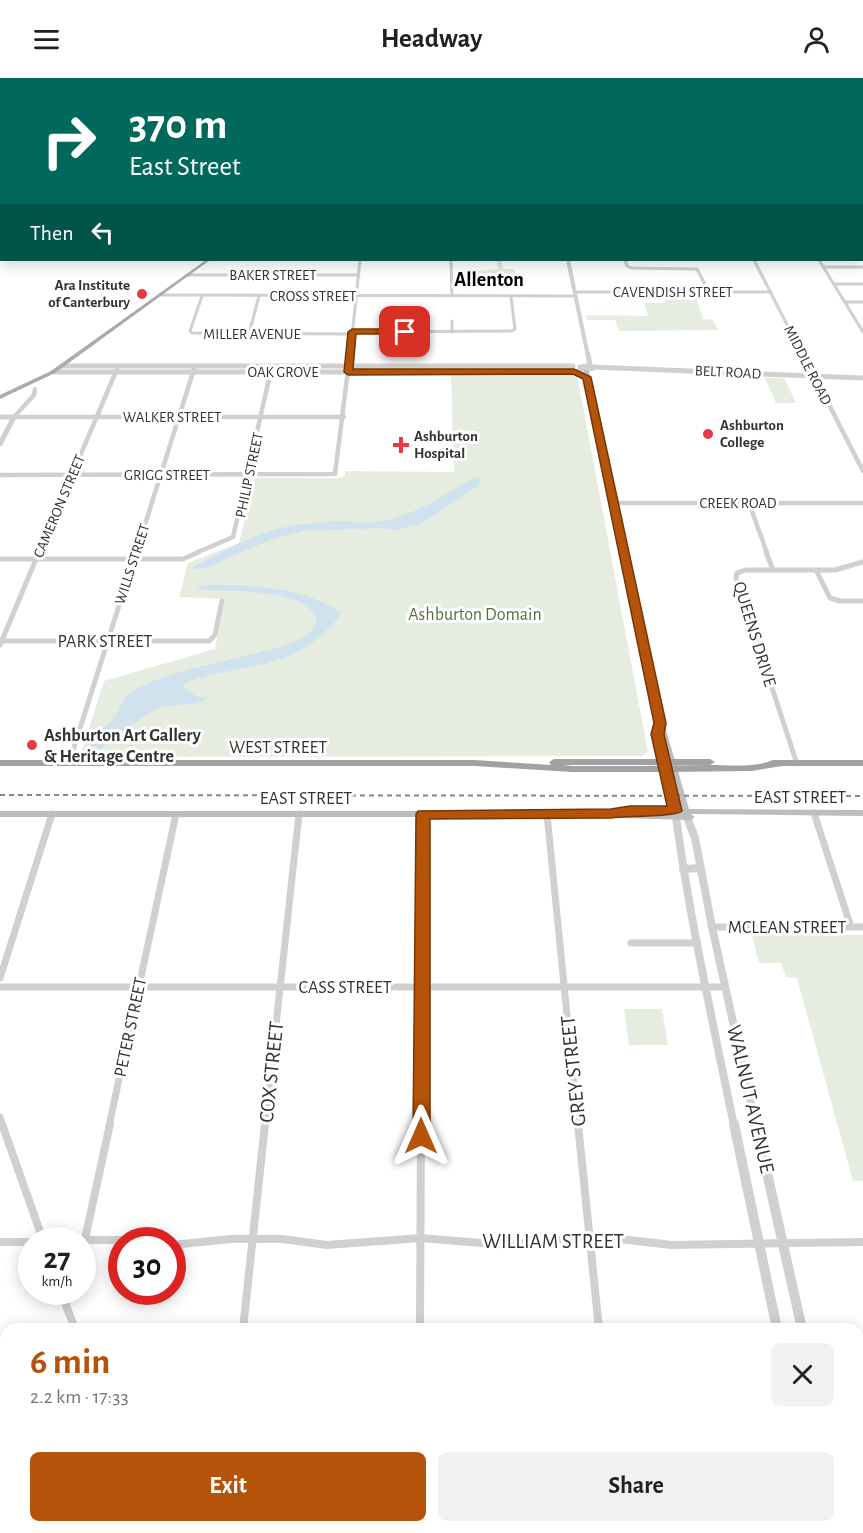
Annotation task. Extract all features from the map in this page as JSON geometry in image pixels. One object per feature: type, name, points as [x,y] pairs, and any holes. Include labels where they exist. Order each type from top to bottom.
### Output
[{"type":"highway","name":"WEST STREET","points":[[0,763],[521,765],[562,769],[669,765],[752,768],[778,764],[863,763]]},
{"type":"main road","points":[[0,397],[53,372],[207,261]]},
{"type":"main road","points":[[574,372],[587,370]]},
{"type":"main road","name":"WALNUT AVENUE","points":[[587,370],[681,814]]},
{"type":"main road","name":"EAST STREET","points":[[0,814],[611,814],[631,817],[681,814],[863,813]]},
{"type":"street","points":[[344,417],[360,261]]},
{"type":"street","points":[[451,261],[452,296]]},
{"type":"street","points":[[568,261],[587,370]]},
{"type":"street","points":[[625,261],[627,266],[633,268],[697,269],[709,292]]},
{"type":"street","name":"MIDDLE ROAD","points":[[755,261],[863,471]]},
{"type":"street","points":[[820,261],[863,332]]},
{"type":"street","points":[[823,267],[863,267]]},
{"type":"street","name":"BAKER STREET","points":[[187,275],[359,275]]},
{"type":"street","points":[[834,284],[863,284]]},
{"type":"street","name":"CAVENDISH STREET","points":[[575,294],[771,292]]},
{"type":"street","name":"CROSS STREET","points":[[159,295],[511,296],[575,294]]},
{"type":"street","name":"MILLER AVENUE","points":[[202,296],[190,333],[514,330],[511,296]]},
{"type":"street","points":[[249,334],[259,296]]},
{"type":"street","points":[[845,302],[863,302]]},
{"type":"street","points":[[856,320],[863,320]]},
{"type":"street","points":[[452,321],[452,332]]},
{"type":"street","name":"OAK GROVE","points":[[62,366],[117,369]]},
{"type":"street","name":"OAK GROVE","points":[[53,372],[117,369],[587,370]]},
{"type":"street","name":"CAMERON STREET","points":[[1,642],[117,369]]},
{"type":"street","name":"WILLS STREET","points":[[69,763],[194,369]]},
{"type":"street","name":"PHILIP STREET","points":[[134,559],[190,557],[236,535],[272,369]]},
{"type":"street","name":"OAK GROVE","points":[[349,369],[574,372]]},
{"type":"street","name":"BELT ROAD","points":[[587,370],[863,378]]},
{"type":"street","points":[[0,444],[14,417],[34,395],[35,389]]},
{"type":"street","name":"WALKER STREET","points":[[0,417],[344,417]]},
{"type":"street","name":"GRIGG STREET","points":[[0,475],[334,474],[337,471],[344,417]]},
{"type":"street","name":"CREEK ROAD","points":[[614,503],[863,503]]},
{"type":"street","name":"QUEENS DRIVE","points":[[749,503],[773,570],[743,570],[737,573],[736,578],[797,764]]},
{"type":"street","points":[[0,559],[134,559]]},
{"type":"street","points":[[773,570],[844,568],[863,562]]},
{"type":"street","points":[[816,570],[830,598],[840,601],[863,601]]},
{"type":"street","name":"PARK STREET","points":[[1,642],[209,641],[215,635],[222,601]]},
{"type":"street","points":[[814,813],[851,927]]},
{"type":"street","points":[[0,978],[52,814]]},
{"type":"street","name":"PETER STREET","points":[[88,1227],[176,814]]},
{"type":"street","name":"COX STREET","points":[[244,1323],[299,814]]},
{"type":"street","points":[[420,1323],[423,814]]},
{"type":"street","name":"GREY STREET","points":[[547,814],[597,1323]]},
{"type":"street","name":"WALNUT AVENUE","points":[[681,814],[701,868],[725,987],[801,1323]]},
{"type":"street","name":"WALNUT AVENUE","points":[[681,814],[683,869],[705,986],[776,1323]]},
{"type":"street","points":[[683,869],[701,868]]},
{"type":"street","name":"MCLEAN STREET","points":[[712,927],[863,927]]},
{"type":"street","points":[[631,943],[697,943]]},
{"type":"street","name":"CASS STREET","points":[[0,987],[725,987]]},
{"type":"street","points":[[0,1117],[40,1227]]},
{"type":"street","name":"WILLIAM STREET","points":[[186,1244],[253,1239],[342,1245],[421,1238],[505,1245],[590,1239],[620,1239],[672,1245],[863,1242]]},
{"type":"street","points":[[0,1242],[18,1242]]},
{"type":"street","points":[[66,1305],[73,1323]]},
{"type":"green space","points":[[497,261],[501,261],[503,269],[515,269],[516,277],[484,277],[483,273],[456,273],[498,269]]},
{"type":"green space","points":[[695,294],[703,319],[713,320],[718,330],[619,331],[615,320],[587,320],[586,315],[648,316],[644,303],[665,303],[663,295]]},
{"type":"green space","name":"Ashburton Domain","points":[[451,374],[577,375],[648,752],[642,756],[80,757],[104,681],[215,649],[225,599],[179,597],[188,563],[239,543],[255,478],[340,478],[345,476],[345,471],[454,472]]},
{"type":"green space","points":[[765,378],[784,378],[796,403],[776,403]]},
{"type":"green space","points":[[752,935],[863,935],[863,1181],[853,1181],[797,978],[786,977],[781,963],[759,963]]},
{"type":"green space","points":[[624,1009],[662,1009],[668,1045],[629,1045]]},
{"type":"water","points":[[474,477],[481,481],[478,486],[421,524],[395,530],[379,528],[304,531],[270,540],[208,567],[194,570],[193,567],[245,541],[277,529],[333,521],[369,523],[398,517],[436,500]]},
{"type":"water","points":[[203,585],[274,588],[308,596],[341,612],[324,633],[291,655],[257,666],[185,683],[183,687],[196,696],[209,698],[196,703],[155,710],[98,750],[89,745],[96,733],[116,715],[128,695],[138,688],[180,672],[290,644],[309,633],[317,621],[311,610],[299,602],[265,593],[197,590]]},
{"type":"railway","points":[[0,795],[863,796]]},
{"type":"place","name":"Ara Institute of Canterbury","points":[[142,294]]},
{"type":"place","name":"Ashburton College","points":[[708,434]]},
{"type":"place","name":"Ashburton Hospital","points":[[401,445]]},
{"type":"place","name":"Ashburton Art Gallery & Heritage Centre","points":[[32,745]]},
{"type":"district","name":"Allenton","points":[[489,279]]},
{"type":"route","points":[[405,332],[352,332],[348,372],[574,372],[587,377],[660,723],[658,734],[675,811],[630,811],[611,814],[423,814],[421,1136]]}]
